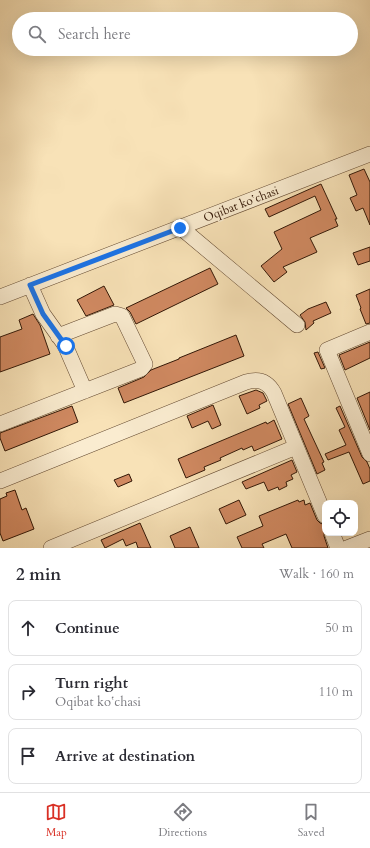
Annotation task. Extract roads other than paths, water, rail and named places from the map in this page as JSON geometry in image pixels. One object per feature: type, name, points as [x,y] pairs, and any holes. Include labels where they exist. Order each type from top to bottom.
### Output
[{"type":"street","name":"Oqibat koʻchasi","points":[[0,297],[370,154]]},
{"type":"street","points":[[180,228],[297,325]]},
{"type":"street","points":[[30,285],[43,314],[66,346],[85,391]]},
{"type":"street","points":[[0,424],[141,369],[145,364],[122,316],[115,314],[58,336]]},
{"type":"street","points":[[370,332],[327,350],[370,454]]},
{"type":"street","points":[[0,482],[252,380],[261,381],[270,387],[322,509]]},
{"type":"street","points":[[51,548],[296,447]]},
{"type":"street","points":[[333,536],[338,548]]},
{"type":"street","points":[[347,548],[370,539]]}]
